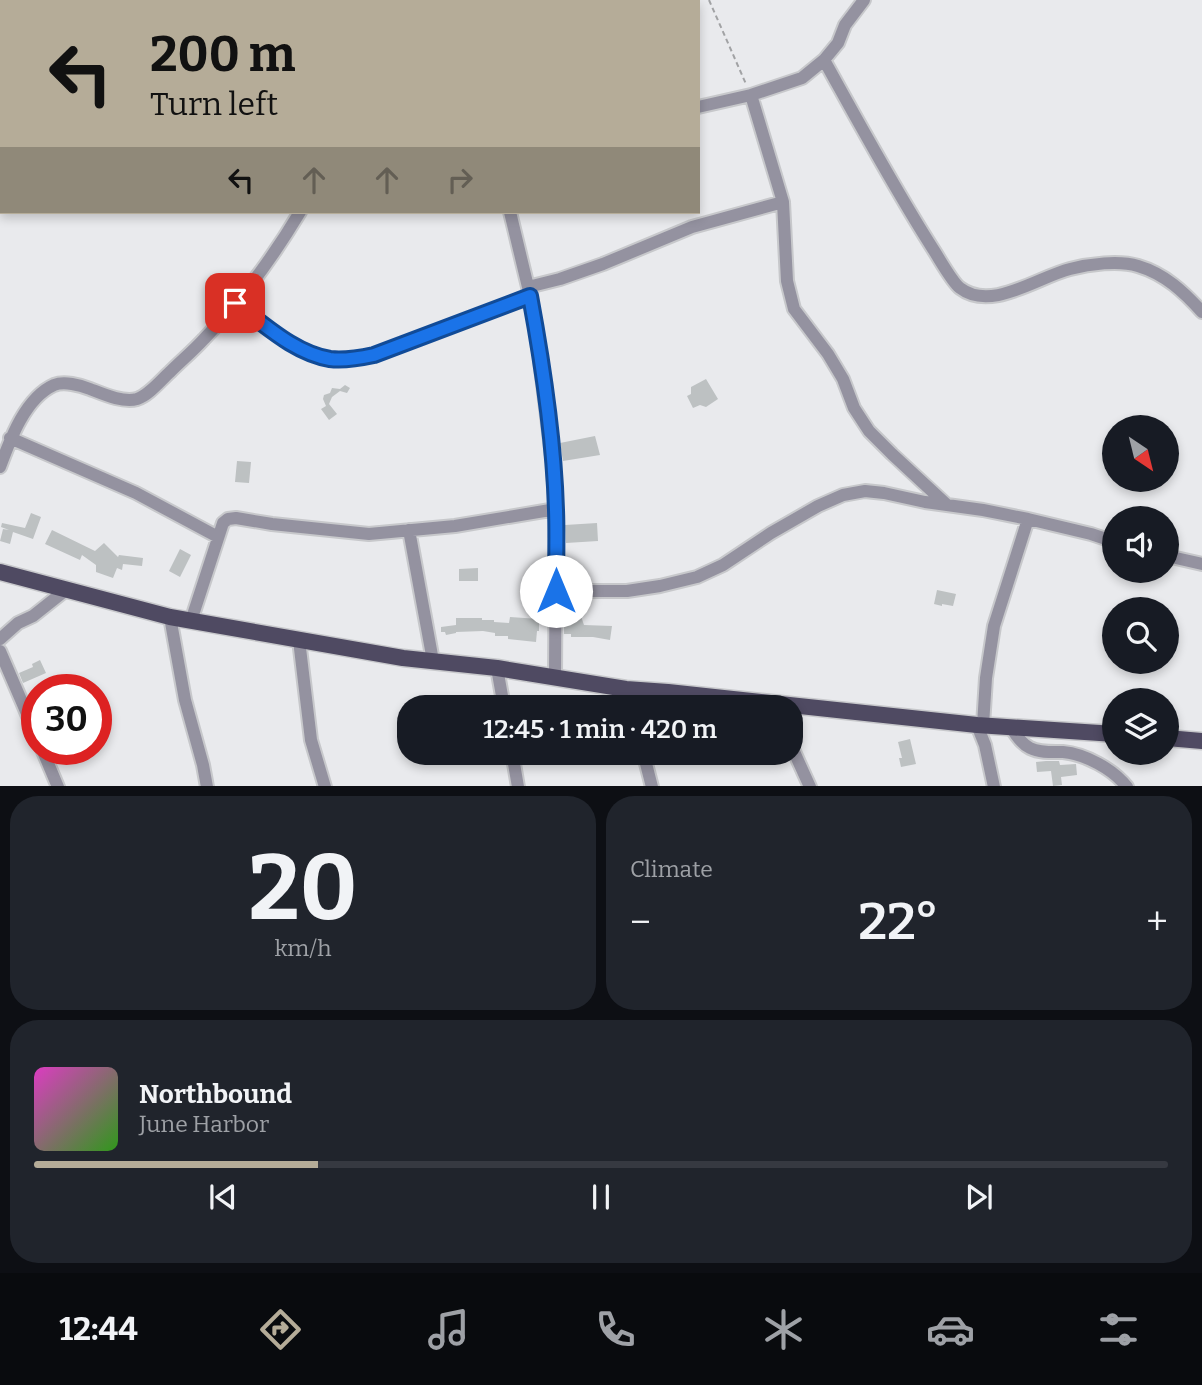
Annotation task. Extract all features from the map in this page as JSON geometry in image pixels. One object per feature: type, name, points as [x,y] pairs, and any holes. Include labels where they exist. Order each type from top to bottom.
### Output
[{"type":"main road","points":[[0,572],[191,621],[402,658],[497,668],[626,689],[683,695]]},
{"type":"main road","points":[[803,707],[980,725],[1102,733]]},
{"type":"main road","points":[[1179,739],[1202,741]]},
{"type":"street","points":[[700,107],[802,78],[824,60],[838,43],[845,25],[864,0]]},
{"type":"street","points":[[824,60],[958,288],[977,297],[996,296],[1069,269],[1104,263],[1136,265],[1155,273],[1183,291],[1202,312]]},
{"type":"street","points":[[751,94],[783,202],[787,281],[794,309],[828,354],[843,379],[854,408],[869,431],[947,505]]},
{"type":"street","points":[[235,303],[308,353],[332,359],[374,355],[692,227],[783,202]]},
{"type":"street","points":[[0,467],[20,419],[37,398],[56,384],[73,384],[123,398],[135,399],[148,392],[205,339],[279,247],[299,214]]},
{"type":"street","points":[[510,214],[529,292],[543,376],[556,509],[555,677]]},
{"type":"street","points":[[10,439],[136,493],[218,537]]},
{"type":"street","points":[[556,591],[627,591],[696,577],[723,565],[818,506],[843,495],[865,491],[1028,519],[1102,537]]},
{"type":"street","points":[[191,621],[223,523],[228,519],[369,534],[455,526],[556,509]]},
{"type":"street","points":[[994,786],[980,725],[994,626],[1028,519]]},
{"type":"street","points":[[409,530],[433,661]]},
{"type":"street","points":[[1179,559],[1202,564]]},
{"type":"street","points":[[0,639],[67,589]]},
{"type":"street","points":[[170,617],[185,700],[207,786]]},
{"type":"street","points":[[299,640],[312,740],[325,786]]},
{"type":"street","points":[[0,651],[21,700]]},
{"type":"street","points":[[497,668],[502,695]]},
{"type":"street","points":[[626,689],[628,695]]},
{"type":"street","points":[[1011,727],[1029,748],[1067,752],[1088,760],[1120,778],[1127,786]]},
{"type":"street","points":[[49,765],[58,786]]},
{"type":"street","points":[[514,765],[518,786]]},
{"type":"street","points":[[646,765],[652,786]]},
{"type":"street","points":[[800,765],[810,786]]},
{"type":"path","points":[[709,0],[751,94]]},
{"type":"building","points":[[706,379],[718,399],[706,407],[700,405],[693,408],[687,396],[691,394],[691,387]]},
{"type":"building","points":[[345,385],[350,388],[347,393],[340,391],[332,397],[329,404],[337,414],[329,420],[321,409],[326,406],[324,395],[330,393],[332,388],[340,389]]},
{"type":"building","points":[[595,436],[600,455],[563,461],[560,443]]},
{"type":"building","points":[[237,461],[251,462],[249,483],[235,482]]},
{"type":"building","points":[[31,513],[41,517],[33,539],[13,532],[10,544],[0,541],[3,529],[9,530],[1,527],[2,523],[25,528]]},
{"type":"building","points":[[597,523],[598,541],[566,543],[565,525]]},
{"type":"building","points":[[52,530],[95,551],[104,543],[118,557],[143,558],[142,566],[123,564],[122,570],[117,568],[113,578],[96,572],[96,565],[82,555],[80,560],[45,544]]},
{"type":"building","points":[[180,549],[191,555],[180,577],[169,571]]},
{"type":"building","points":[[478,568],[478,581],[459,581],[459,569]]},
{"type":"building","points":[[937,590],[956,594],[953,606],[934,604]]},
{"type":"building","points":[[564,608],[569,608],[570,620],[581,616],[584,625],[612,626],[610,640],[564,634]]},
{"type":"building","points":[[510,617],[539,619],[536,642],[508,639],[508,636],[495,636],[495,633],[483,631],[446,635],[441,632],[441,627],[456,625],[456,618],[482,618],[509,623]]},
{"type":"building","points":[[40,660],[46,673],[21,674],[21,678],[19,673],[33,667],[32,664]]},
{"type":"building","points":[[910,739],[916,764],[901,767],[898,742]]},
{"type":"building","points":[[1059,761],[1060,765],[1076,764],[1077,775],[1061,777],[1062,785],[1053,786],[1051,771],[1037,772],[1036,762]]},
{"type":"route","points":[[235,303],[308,353],[332,359],[352,359],[374,355],[530,296],[552,456],[556,509],[556,591]]}]
